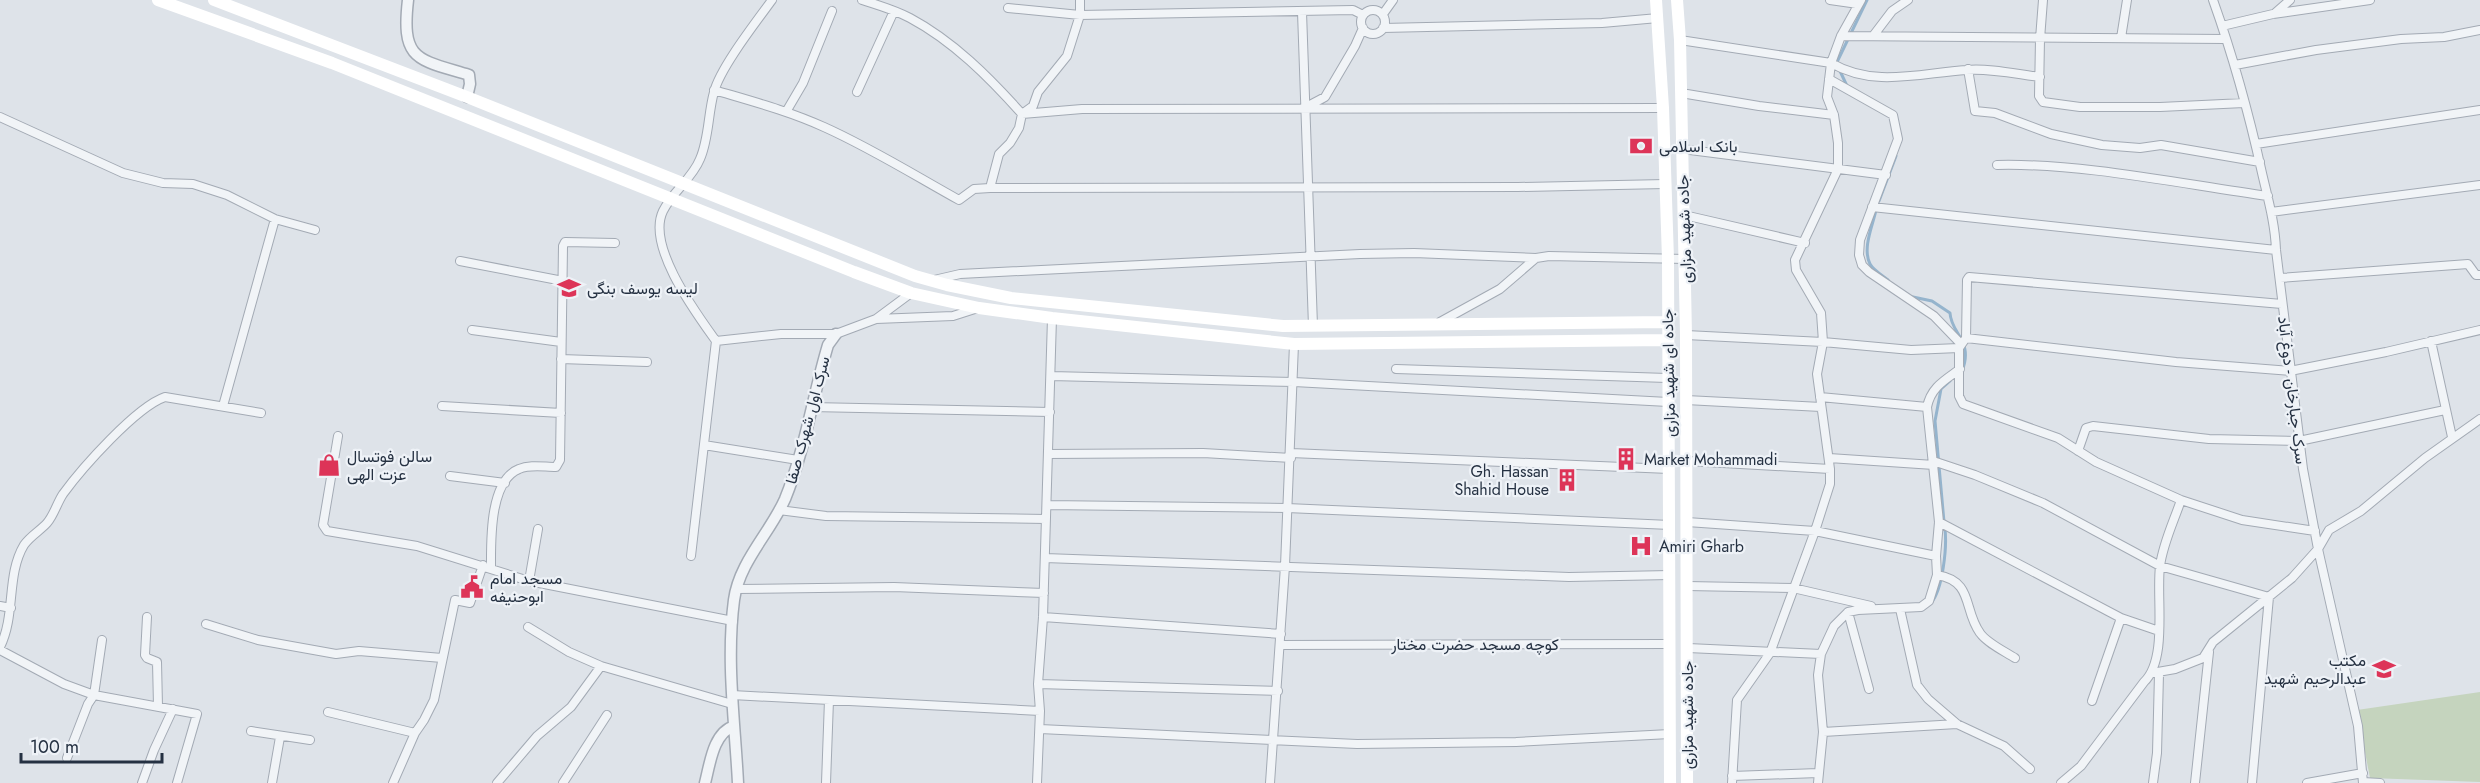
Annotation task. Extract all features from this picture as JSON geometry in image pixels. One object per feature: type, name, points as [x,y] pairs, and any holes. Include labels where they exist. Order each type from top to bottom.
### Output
[{"type":"main road","points":[[158,0],[332,63],[669,199],[911,293],[941,301],[1052,318],[1294,344],[1667,340]]},
{"type":"main road","points":[[214,0],[467,97],[915,276],[947,285],[1011,298],[1283,326],[1667,322]]},
{"type":"main road","name":"جاده ای شهید مزاری","points":[[1656,0],[1663,108],[1668,259],[1670,783]]},
{"type":"main road","name":"جاده شهید مزاری","points":[[1677,0],[1680,40],[1686,335],[1687,783]]},
{"type":"main road","points":[[941,301],[947,285]]},
{"type":"street","points":[[408,0],[407,42],[415,54],[430,63],[469,75],[470,84],[467,97]]},
{"type":"street","points":[[691,556],[716,341],[690,304],[668,264],[660,233],[661,214],[669,199],[685,184],[701,158],[714,90],[724,71],[772,0]]},
{"type":"street","points":[[862,0],[894,11],[939,36],[990,78],[1022,114]]},
{"type":"street","points":[[990,188],[999,154],[1010,143],[1019,128],[1022,114],[1033,106],[1038,92],[1068,56],[1080,15],[1080,0]]},
{"type":"street","points":[[1383,28],[1383,14],[1393,0]]},
{"type":"street","points":[[1818,772],[1732,779],[1737,700],[1770,653],[1830,484],[1829,458],[1817,374],[1823,342],[1821,313],[1796,270],[1795,260],[1838,170],[1838,143],[1834,115],[1827,97],[1831,63],[1841,36],[1860,2],[1830,0]]},
{"type":"street","points":[[1873,36],[1892,12],[1908,0]]},
{"type":"street","points":[[2043,0],[2039,96],[2043,102],[2059,105],[2160,107],[2244,103]]},
{"type":"street","points":[[2121,38],[2127,0]]},
{"type":"street","name":"سرک جبارخان - دوغ آباد","points":[[2213,0],[2235,65],[2268,196],[2299,441],[2318,549],[2358,726],[2363,780]]},
{"type":"street","points":[[2273,14],[2290,0]]},
{"type":"street","points":[[2222,26],[2273,14],[2370,0]]},
{"type":"street","points":[[1008,8],[1080,15],[1353,10],[1363,15]]},
{"type":"street","points":[[786,112],[803,83],[832,11]]},
{"type":"street","points":[[858,92],[894,11]]},
{"type":"street","points":[[1383,14],[1370,11],[1363,15],[1361,25],[1366,32],[1374,34],[1383,28],[1591,24],[1658,18]]},
{"type":"street","points":[[1302,12],[1310,187],[1313,326]]},
{"type":"street","points":[[1305,108],[1325,97],[1363,28]]},
{"type":"street","points":[[2235,65],[2316,50],[2401,39],[2444,37],[2480,30]]},
{"type":"street","points":[[1841,36],[2225,39]]},
{"type":"street","points":[[1680,40],[1831,63],[1847,72],[1876,77],[1924,76],[1968,69],[2040,77]]},
{"type":"street","points":[[1968,69],[1976,111],[1995,113],[2051,134],[2102,145],[2140,148],[2162,145],[2260,162]]},
{"type":"street","points":[[1829,79],[1893,115],[1898,140],[1860,240],[1859,255],[1862,265],[1905,298],[1934,316],[1962,343]]},
{"type":"street","points":[[714,90],[786,112],[869,149],[959,200],[974,189],[990,188],[1518,187],[1665,184]]},
{"type":"street","points":[[1681,93],[1834,115]]},
{"type":"street","points":[[1022,114],[1082,109],[1663,108]]},
{"type":"street","points":[[2256,144],[2480,110]]},
{"type":"street","points":[[0,117],[123,173],[163,183],[193,184],[227,195],[275,219],[315,230]]},
{"type":"street","points":[[1682,149],[1886,175]]},
{"type":"street","points":[[1997,165],[2025,164],[2082,170],[2268,196]]},
{"type":"street","points":[[2271,212],[2480,185]]},
{"type":"street","points":[[1872,207],[2276,250]]},
{"type":"street","points":[[1684,215],[1805,243]]},
{"type":"street","points":[[224,406],[275,219]]},
{"type":"street","points":[[393,783],[415,733],[434,700],[455,600],[470,603],[487,567],[495,503],[505,483],[516,469],[528,466],[556,467],[560,460],[563,246],[565,242],[615,243]]},
{"type":"street","points":[[932,280],[960,274],[1414,254],[1685,259]]},
{"type":"street","points":[[1434,325],[1500,289],[1536,258]]},
{"type":"street","points":[[460,261],[562,281]]},
{"type":"street","points":[[2280,278],[2468,264],[2476,275],[2480,275]]},
{"type":"street","points":[[2282,304],[1970,277],[1967,280],[1959,396],[1963,404],[2058,438],[2096,462],[2181,500],[2242,520],[2315,531]]},
{"type":"street","points":[[716,341],[780,334],[836,334],[876,319],[911,293]]},
{"type":"street","points":[[876,319],[953,316],[979,308]]},
{"type":"street","points":[[1037,783],[1040,729],[1038,684],[1044,592],[1052,318]]},
{"type":"street","points":[[472,330],[561,342]]},
{"type":"street","points":[[1686,335],[1823,342],[1911,350],[1962,343],[2290,371],[2480,330]]},
{"type":"street","name":"سرک اول شهرک صفا","points":[[738,783],[732,699],[733,621],[737,589],[749,560],[779,510],[798,460],[828,345],[836,334]]},
{"type":"street","points":[[2431,341],[2452,437]]},
{"type":"street","points":[[1270,783],[1281,645],[1291,456],[1294,344]]},
{"type":"street","points":[[561,359],[647,362]]},
{"type":"street","points":[[1396,369],[1668,378]]},
{"type":"street","points":[[1818,783],[1823,732],[1818,675],[1821,654],[1834,626],[1848,612],[1879,608],[1921,607],[1929,601],[1937,575],[1939,522],[1928,407],[1934,388],[1960,369]]},
{"type":"street","points":[[1051,376],[1294,382],[1668,402]]},
{"type":"street","points":[[1820,396],[1928,407]]},
{"type":"street","points":[[177,783],[197,716],[195,713],[94,695],[64,684],[0,649],[8,632],[14,574],[24,545],[48,522],[68,488],[117,434],[153,401],[165,397],[261,413]]},
{"type":"street","points":[[1686,400],[1821,407]]},
{"type":"street","points":[[442,406],[561,413]]},
{"type":"street","points":[[811,407],[1050,412]]},
{"type":"street","points":[[2078,451],[2086,428],[2099,425],[2209,439],[2299,441],[2445,410]]},
{"type":"street","points":[[2195,783],[2209,652],[2213,642],[2292,578],[2318,549],[2329,530],[2361,511],[2452,437],[2480,419]]},
{"type":"street","points":[[338,436],[323,525],[327,531],[417,546],[529,581],[733,621]]},
{"type":"street","points":[[704,446],[798,460]]},
{"type":"street","points":[[1048,454],[1203,453],[1669,469]]},
{"type":"street","points":[[1829,458],[1933,463],[1975,475],[2043,503],[2160,566],[2269,597]]},
{"type":"street","points":[[1687,461],[1830,469]]},
{"type":"street","points":[[450,476],[505,483]]},
{"type":"street","points":[[2153,783],[2157,753],[2156,673],[2160,566],[2181,500]]},
{"type":"street","points":[[1047,505],[1287,508],[1670,525]]},
{"type":"street","points":[[779,510],[826,516],[1046,519]]},
{"type":"street","points":[[1687,522],[1815,531],[1936,556]]},
{"type":"street","points":[[1939,522],[2121,618],[2159,631]]},
{"type":"street","points":[[529,581],[538,530]]},
{"type":"street","points":[[1045,558],[1569,577],[1670,575]]},
{"type":"street","points":[[1937,575],[1946,576],[1956,582],[1965,592],[1980,633],[2015,658]]},
{"type":"street","points":[[1688,586],[1793,588],[1879,608]]},
{"type":"street","points":[[737,589],[894,587],[1044,592]]},
{"type":"street","points":[[2252,783],[2269,597]]},
{"type":"street","points":[[0,606],[11,608]]},
{"type":"street","points":[[1900,609],[1917,685],[1928,699],[1957,724],[2004,746],[2030,769]]},
{"type":"street","points":[[1848,612],[1869,688]]},
{"type":"street","points":[[1043,616],[1281,634]]},
{"type":"street","points":[[147,617],[145,655],[157,662],[158,706]]},
{"type":"street","points":[[2092,701],[2121,618]]},
{"type":"street","points":[[206,624],[258,640],[336,654],[359,651],[442,658]]},
{"type":"street","points":[[528,627],[569,652],[602,666],[732,699],[829,700],[1040,711]]},
{"type":"street","points":[[67,758],[88,704],[94,695],[102,640]]},
{"type":"street","name":"کوچه مسجد حضرت مختار","points":[[1281,645],[1670,644]]},
{"type":"street","points":[[1688,648],[1821,654]]},
{"type":"street","points":[[2061,783],[2081,766],[2144,682],[2156,673],[2203,658],[2209,652]]},
{"type":"street","points":[[497,783],[537,736],[571,707],[602,666]]},
{"type":"street","points":[[1038,684],[1278,691]]},
{"type":"street","points":[[826,783],[829,700]]},
{"type":"street","points":[[142,783],[173,709]]},
{"type":"street","points":[[328,712],[415,733]]},
{"type":"street","points":[[562,783],[608,716]]},
{"type":"street","points":[[1823,732],[1957,724]]},
{"type":"street","points":[[705,783],[718,739],[727,728],[734,726]]},
{"type":"street","points":[[1040,729],[1272,742],[1357,744],[1504,742],[1670,734]]},
{"type":"street","points":[[251,731],[310,740]]},
{"type":"street","points":[[272,783],[280,737]]},
{"type":"street","points":[[2307,783],[2363,780],[2380,783]]},
{"type":"green space","points":[[2480,692],[2480,782],[2370,778],[2357,710]]},
{"type":"waterway","points":[[1837,62],[1867,0]]},
{"type":"waterway","points":[[1840,71],[1847,86]]},
{"type":"waterway","points":[[1879,201],[1896,156]]},
{"type":"waterway","points":[[1876,210],[1869,237],[1868,258],[1873,268],[1888,280]]},
{"type":"waterway","points":[[1913,297],[1932,301],[1950,313],[1954,327],[1964,345],[1965,361],[1962,371]]},
{"type":"waterway","points":[[1944,522],[1935,421],[1941,389],[1950,381]]},
{"type":"waterway","points":[[1931,603],[1939,588],[1945,557],[1945,529]]},
{"type":"place","name":"بانک اسلامی","points":[[1641,146]]},
{"type":"place","name":"لیسه یوسف بنگی","points":[[569,288]]},
{"type":"place","name":"Market Mohammadi","points":[[1626,459]]},
{"type":"place","name":"سالن فوتسال عزت الهی","points":[[329,465]]},
{"type":"place","name":"Gh. Hassan Shahid House","points":[[1567,480]]},
{"type":"place","name":"Amiri Gharb","points":[[1641,546]]},
{"type":"place","name":"مسجد امام ابوحنیفه","points":[[472,587]]},
{"type":"place","name":"مکتب عبدالرحیم شهید","points":[[2384,669]]}]
